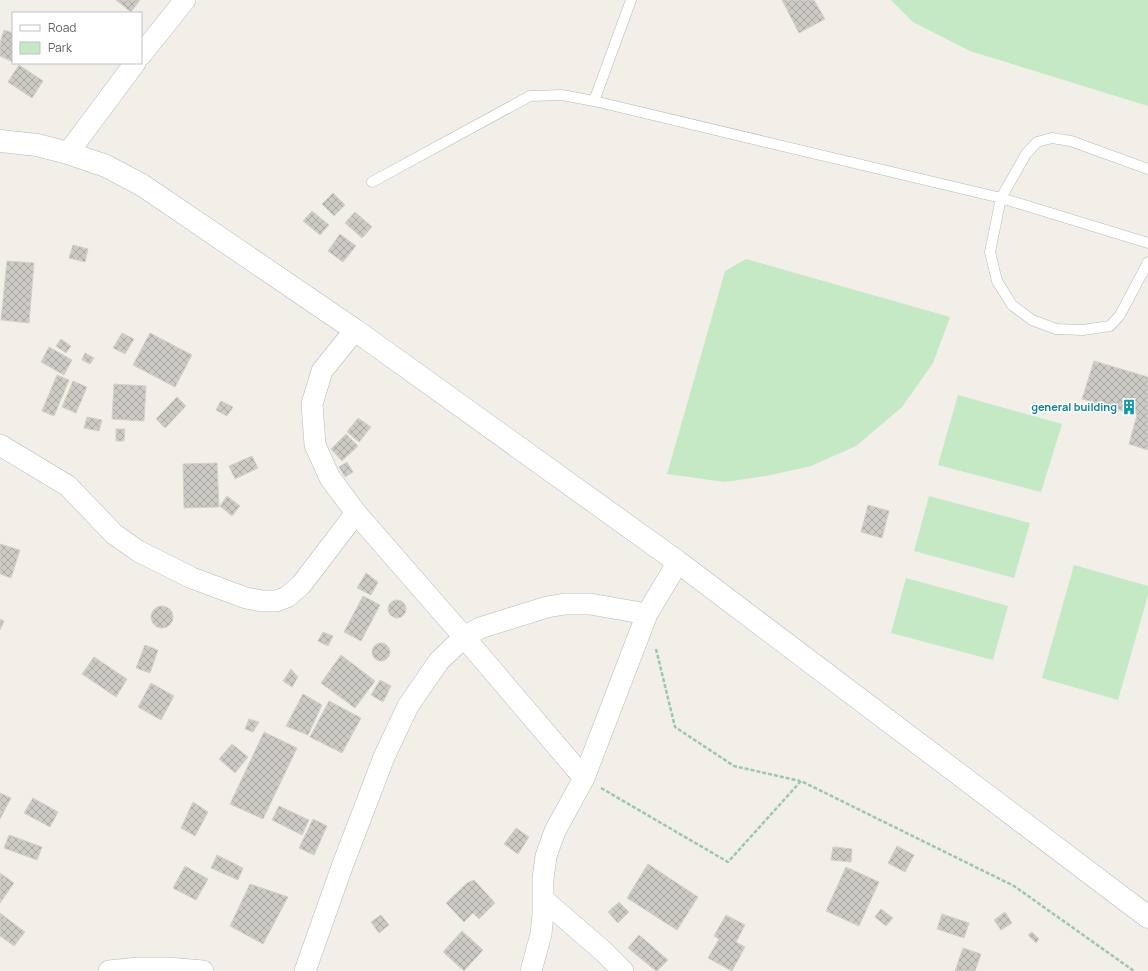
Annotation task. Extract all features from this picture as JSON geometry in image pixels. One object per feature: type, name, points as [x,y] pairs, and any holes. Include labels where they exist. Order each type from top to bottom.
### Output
[{"type":"street","points":[[142,55],[185,0]]},
{"type":"street","points":[[68,153],[135,64]]},
{"type":"street","points":[[0,141],[37,145],[68,153],[106,166],[142,185],[354,330],[678,562],[1148,917]]},
{"type":"street","points":[[354,330],[322,371],[312,404],[314,445],[330,478],[356,513],[584,778]]},
{"type":"street","points":[[0,445],[68,486],[114,534],[138,551],[192,578],[246,598],[262,601],[276,601],[287,597],[301,585],[356,513]]},
{"type":"street","points":[[531,971],[541,934],[544,900],[543,879],[546,856],[552,838],[584,778],[648,614],[678,562]]},
{"type":"street","points":[[305,971],[348,850],[384,757],[408,706],[439,661],[464,637],[480,628],[547,607],[565,604],[590,604],[648,614]]},
{"type":"street","points":[[544,900],[603,950],[623,971]]},
{"type":"street","points":[[109,971],[139,968],[167,968],[203,971]]},
{"type":"lane","points":[[594,101],[631,0]]},
{"type":"lane","points":[[372,182],[530,96],[562,95],[594,101],[1001,198],[1148,243]]},
{"type":"lane","points":[[1148,169],[1071,141],[1052,138],[1037,142],[1026,154],[1001,198],[990,252],[997,281],[1012,305],[1032,320],[1056,329],[1083,330],[1110,326],[1120,315],[1148,262]]},
{"type":"path","points":[[648,614],[675,727],[734,766],[801,781],[1014,886],[1134,971]]},
{"type":"path","points":[[584,778],[728,862],[801,781]]},
{"type":"green space","points":[[891,0],[1148,0],[1148,106],[970,51],[913,22]]},
{"type":"green space","points":[[746,259],[950,317],[933,363],[902,407],[856,446],[811,466],[766,476],[725,482],[667,474],[725,271]]},
{"type":"green space","points":[[958,395],[1062,424],[1041,492],[938,465]]},
{"type":"green space","points":[[929,496],[1030,523],[1014,578],[914,551]]},
{"type":"green space","points":[[1074,565],[1148,586],[1148,595],[1118,700],[1042,678]]},
{"type":"green space","points":[[906,578],[1008,606],[993,660],[891,633]]},
{"type":"building","points":[[116,0],[140,0],[131,12]]},
{"type":"building","points":[[782,0],[814,0],[825,19],[799,33]]},
{"type":"building","points":[[4,30],[12,33],[12,62],[0,56],[0,43]]},
{"type":"building","points":[[19,65],[43,81],[32,98],[8,82]]},
{"type":"building","points":[[333,193],[345,205],[334,216],[322,204]]},
{"type":"building","points":[[312,211],[329,225],[320,235],[303,221]]},
{"type":"building","points":[[355,212],[372,227],[362,238],[345,223]]},
{"type":"building","points":[[340,234],[356,246],[343,262],[328,251]]},
{"type":"building","points":[[73,245],[88,249],[85,262],[69,258]]},
{"type":"building","points":[[7,261],[34,263],[29,323],[1,320]]},
{"type":"building","points":[[122,333],[134,339],[125,354],[113,348]]},
{"type":"building","points":[[150,333],[192,355],[175,387],[133,365]]},
{"type":"building","points":[[61,339],[71,346],[66,353],[56,346]]},
{"type":"building","points":[[49,347],[72,360],[64,375],[41,362]]},
{"type":"building","points":[[85,353],[94,358],[90,364],[82,360]]},
{"type":"building","name":"general building","points":[[1094,361],[1148,377],[1148,450],[1129,444],[1137,415],[1082,399]]},
{"type":"building","points":[[57,375],[69,380],[54,416],[42,411]]},
{"type":"building","points":[[73,381],[87,387],[76,413],[62,407]]},
{"type":"building","points":[[114,384],[146,386],[144,421],[112,419]]},
{"type":"building","points":[[177,397],[186,406],[165,428],[156,419]]},
{"type":"building","points":[[221,401],[233,407],[227,416],[216,410]]},
{"type":"building","points":[[87,417],[102,420],[99,431],[84,428]]},
{"type":"building","points":[[358,418],[371,427],[359,442],[347,432]]},
{"type":"building","points":[[116,429],[125,429],[124,441],[116,441]]},
{"type":"building","points":[[346,434],[358,446],[342,461],[331,449]]},
{"type":"building","points":[[252,456],[258,468],[235,479],[229,466]]},
{"type":"building","points":[[347,462],[353,472],[345,477],[339,467]]},
{"type":"building","points":[[217,463],[219,507],[184,508],[183,464]]},
{"type":"building","points":[[227,496],[240,506],[232,516],[220,506]]},
{"type":"building","points":[[868,505],[889,511],[882,538],[861,532]]},
{"type":"building","points":[[0,544],[20,550],[11,578],[0,574]]},
{"type":"building","points":[[366,573],[378,582],[371,595],[357,588]]},
{"type":"building","points":[[363,596],[380,605],[361,641],[344,632]]},
{"type":"building","points":[[397,600],[403,603],[406,609],[403,615],[397,618],[391,615],[388,609],[391,603]]},
{"type":"building","points":[[162,606],[166,607],[172,613],[172,621],[166,627],[162,628],[158,627],[152,621],[151,617],[152,613],[158,607]]},
{"type":"building","points":[[0,619],[4,621],[0,630]]},
{"type":"building","points":[[323,632],[333,636],[328,646],[318,641]]},
{"type":"building","points":[[377,643],[385,643],[390,648],[388,659],[385,661],[377,661],[372,656],[372,648]]},
{"type":"building","points":[[145,645],[158,650],[150,673],[136,668]]},
{"type":"building","points":[[341,655],[375,681],[355,708],[321,683]]},
{"type":"building","points":[[94,657],[127,679],[116,697],[82,674]]},
{"type":"building","points":[[291,669],[298,677],[292,687],[283,681]]},
{"type":"building","points":[[380,680],[391,686],[383,702],[371,695]]},
{"type":"building","points":[[151,683],[174,696],[161,720],[138,707]]},
{"type":"building","points":[[303,694],[322,705],[308,735],[286,726]]},
{"type":"building","points":[[329,701],[361,718],[342,753],[310,737]]},
{"type":"building","points":[[249,719],[259,722],[253,732],[245,729]]},
{"type":"building","points":[[264,732],[297,748],[263,819],[230,804]]},
{"type":"building","points":[[232,744],[248,757],[235,773],[219,759]]},
{"type":"building","points":[[0,793],[11,798],[0,819]]},
{"type":"building","points":[[33,798],[58,812],[50,827],[24,813]]},
{"type":"building","points":[[193,802],[208,812],[195,836],[181,828]]},
{"type":"building","points":[[279,806],[309,820],[302,835],[272,820]]},
{"type":"building","points":[[313,819],[327,826],[314,855],[299,848]]},
{"type":"building","points":[[516,828],[529,837],[518,854],[504,844]]},
{"type":"building","points":[[9,835],[42,847],[37,860],[4,848]]},
{"type":"building","points":[[897,846],[914,855],[905,872],[888,863]]},
{"type":"building","points":[[833,847],[852,849],[851,862],[831,860]]},
{"type":"building","points":[[217,855],[243,868],[238,880],[211,868]]},
{"type":"building","points":[[648,864],[698,897],[677,930],[627,898]]},
{"type":"building","points":[[185,866],[208,879],[196,900],[173,888]]},
{"type":"building","points":[[846,867],[879,882],[859,926],[826,911]]},
{"type":"building","points":[[0,873],[14,883],[0,903]]},
{"type":"building","points":[[474,880],[495,903],[479,919],[473,913],[464,922],[446,903],[467,883]]},
{"type":"building","points":[[250,884],[288,897],[263,944],[230,926]]},
{"type":"building","points":[[619,902],[629,912],[618,923],[608,912]]},
{"type":"building","points":[[881,909],[893,918],[886,926],[875,917]]},
{"type":"building","points":[[1005,912],[1012,923],[1001,930],[994,920]]},
{"type":"building","points":[[0,913],[25,932],[14,946],[0,936]]},
{"type":"building","points":[[942,914],[969,923],[964,938],[937,929]]},
{"type":"building","points":[[381,915],[389,925],[379,933],[371,922]]},
{"type":"building","points":[[726,915],[745,925],[736,942],[745,947],[732,971],[708,958],[719,939],[714,936]]},
{"type":"building","points":[[462,931],[483,950],[464,971],[443,952]]},
{"type":"building","points":[[1032,932],[1039,939],[1036,943],[1028,935]]},
{"type":"building","points":[[639,935],[668,960],[657,971],[628,948]]},
{"type":"building","points":[[963,948],[981,954],[975,971],[955,971]]},
{"type":"place","name":"general building","points":[[1129,407]]}]
